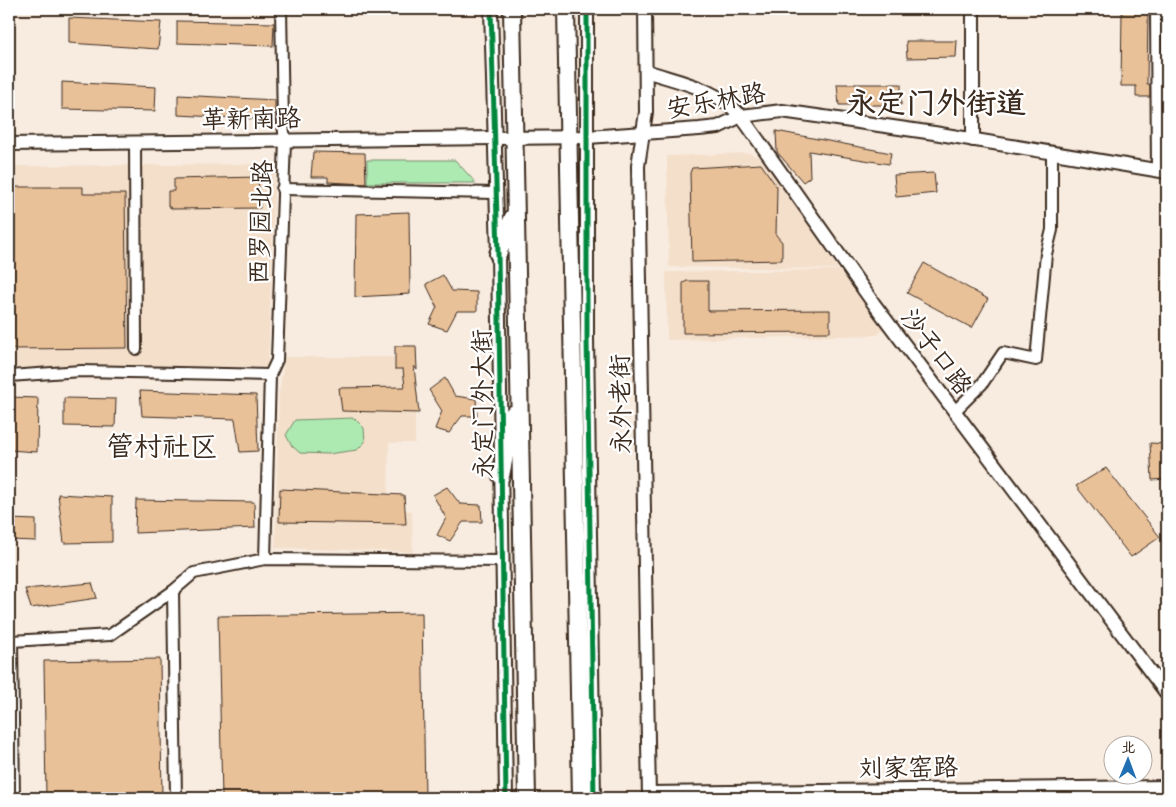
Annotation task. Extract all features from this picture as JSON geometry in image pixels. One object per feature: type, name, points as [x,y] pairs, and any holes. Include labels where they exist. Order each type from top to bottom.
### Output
[{"type":"highway","name":"永定门外大街","points":[[512,9],[526,798]]},
{"type":"highway","points":[[566,9],[581,798]]},
{"type":"highway","points":[[498,254],[515,210]]},
{"type":"highway","points":[[501,476],[520,382]]},
{"type":"street","name":"西罗园北路","points":[[265,559],[270,374],[277,360],[285,140],[283,124],[281,9]]},
{"type":"street","name":"永定门外大街","points":[[491,9],[498,254],[506,798]]},
{"type":"street","points":[[587,9],[587,338],[594,798]]},
{"type":"street","name":"永外老街","points":[[645,9],[646,112],[638,166],[649,796]]},
{"type":"street","points":[[973,9],[973,140]]},
{"type":"street","points":[[1156,9],[1162,171]]},
{"type":"street","name":"沙子口路","points":[[646,71],[709,91],[728,102],[742,116],[874,304],[1167,694]]},
{"type":"street","name":"安乐林路","points":[[513,138],[642,134],[718,126],[742,116],[782,111],[1162,171]]},
{"type":"street","name":"革新南路","points":[[9,144],[513,138]]},
{"type":"street","points":[[135,142],[136,349]]},
{"type":"street","points":[[954,412],[982,384],[1003,353],[1036,360],[1046,254],[1052,230],[1052,154]]},
{"type":"street","points":[[282,189],[496,193]]},
{"type":"street","points":[[9,376],[81,371],[270,374]]},
{"type":"street","points":[[14,798],[12,641],[110,634],[173,591],[194,574],[265,559],[503,561]]},
{"type":"street","points":[[173,591],[176,798]]},
{"type":"street","name":"刘家窑路","points":[[649,796],[1167,787]]},
{"type":"shaded area","points":[[749,153],[759,157],[784,187],[838,269],[669,267],[667,156]]},
{"type":"shaded area","points":[[275,164],[268,367],[9,368],[9,166]]},
{"type":"shaded area","points":[[839,270],[885,327],[878,335],[667,340],[666,272]]},
{"type":"shaded area","points":[[285,357],[415,357],[415,443],[389,443],[388,509],[412,511],[413,552],[275,548],[279,393]]},
{"type":"green space","points":[[367,160],[455,160],[476,183],[367,183]]},
{"type":"green space","points":[[354,418],[364,428],[365,442],[357,450],[328,454],[300,453],[291,445],[286,435],[295,420]]},
{"type":"building","points":[[1122,9],[1148,9],[1147,84],[1150,84],[1150,97],[1136,97],[1136,86],[1121,86]]},
{"type":"building","points":[[69,18],[161,22],[158,49],[69,43]]},
{"type":"building","points":[[177,21],[274,23],[273,46],[177,43]]},
{"type":"building","points":[[906,41],[957,41],[956,57],[907,58]]},
{"type":"building","points":[[62,82],[156,87],[155,111],[62,109]]},
{"type":"building","points":[[837,84],[901,84],[901,105],[839,105]]},
{"type":"building","points":[[178,95],[275,100],[275,120],[178,115]]},
{"type":"building","points":[[776,131],[891,153],[889,164],[809,151],[810,177],[803,182],[777,152]]},
{"type":"building","points":[[313,152],[365,153],[366,184],[328,182],[328,177],[311,177]]},
{"type":"building","points":[[761,164],[777,187],[776,235],[782,242],[782,260],[692,262],[690,173],[692,168]]},
{"type":"building","points":[[934,173],[936,193],[896,197],[894,175]]},
{"type":"building","points":[[258,177],[260,208],[173,209],[168,206],[168,191],[174,191],[174,179]]},
{"type":"building","points":[[9,187],[83,187],[83,194],[125,194],[127,348],[9,349]]},
{"type":"building","points":[[409,212],[410,294],[355,297],[356,214]]},
{"type":"building","points":[[924,263],[988,299],[972,328],[907,293]]},
{"type":"building","points":[[443,275],[452,291],[477,292],[477,311],[457,311],[447,330],[429,324],[437,307],[426,284]]},
{"type":"building","points":[[687,281],[708,281],[708,311],[830,310],[830,332],[683,333],[683,283]]},
{"type":"building","points":[[395,346],[416,346],[417,370],[414,366],[419,413],[342,411],[339,388],[405,387],[403,369],[395,369]]},
{"type":"building","points":[[445,378],[455,396],[476,399],[477,416],[462,416],[449,433],[435,429],[442,411],[429,390]]},
{"type":"building","points":[[140,391],[256,395],[258,451],[240,452],[235,419],[142,416]]},
{"type":"building","points":[[9,397],[38,398],[37,452],[9,450]]},
{"type":"building","points":[[64,398],[116,399],[115,427],[64,426]]},
{"type":"building","points":[[1150,443],[1167,444],[1167,479],[1152,480]]},
{"type":"building","points":[[1106,468],[1160,537],[1131,557],[1076,486]]},
{"type":"building","points":[[447,487],[460,504],[481,505],[482,522],[463,522],[450,541],[437,535],[446,518],[433,495]]},
{"type":"building","points":[[280,489],[404,495],[406,524],[279,522]]},
{"type":"building","points":[[58,494],[112,497],[112,542],[64,543]]},
{"type":"building","points":[[136,500],[254,502],[255,528],[135,533]]},
{"type":"building","points":[[9,519],[36,520],[36,541],[9,540]]},
{"type":"building","points":[[92,583],[97,598],[31,608],[25,589]]},
{"type":"building","points":[[422,613],[425,798],[222,798],[218,616]]},
{"type":"building","points":[[160,659],[162,798],[46,798],[44,661]]},
{"type":"cycle path","points":[[491,9],[498,254],[506,798]]},
{"type":"cycle path","points":[[587,9],[587,338],[594,798]]},
{"type":"district","name":"永定门外街道","points":[[936,103]]},
{"type":"district","name":"管村社区","points":[[162,446]]}]
